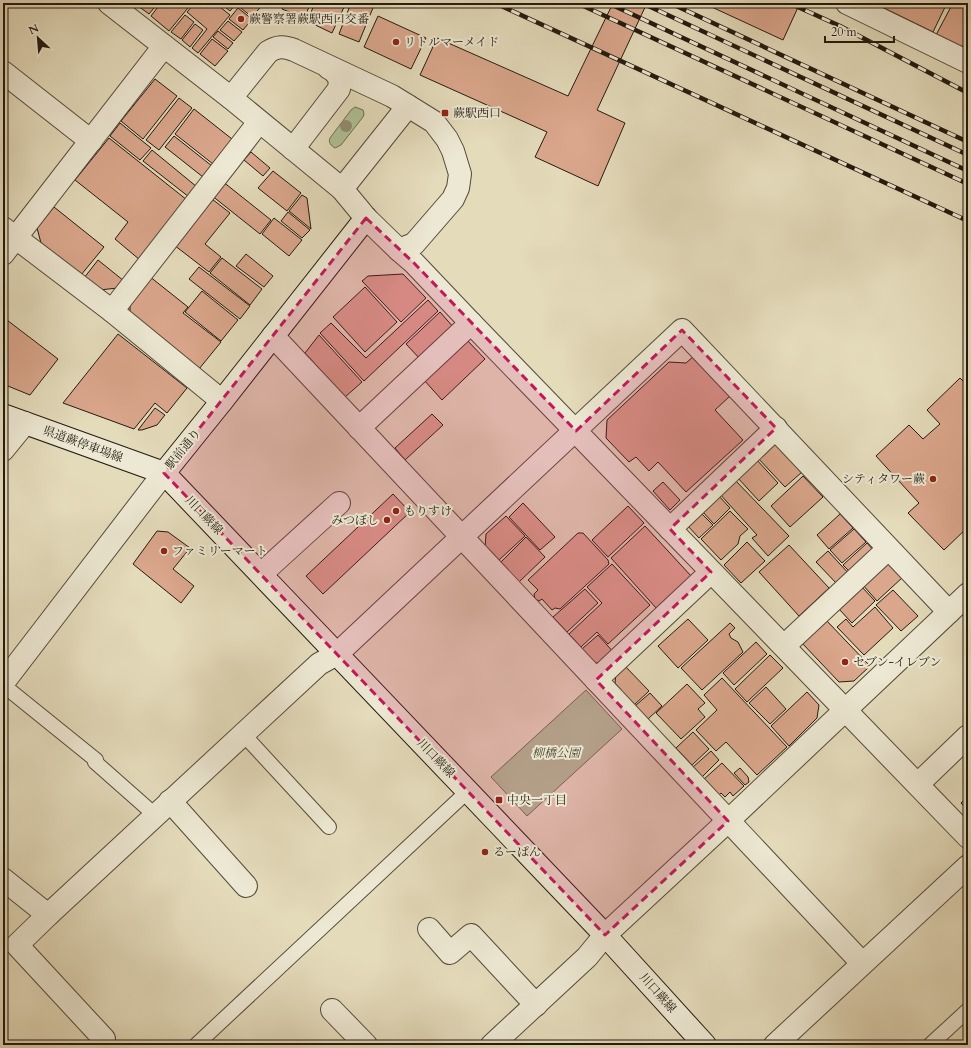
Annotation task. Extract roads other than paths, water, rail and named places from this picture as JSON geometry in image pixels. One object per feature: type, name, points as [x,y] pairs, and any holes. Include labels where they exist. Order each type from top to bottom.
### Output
[{"type":"street","points":[[847,3],[968,62]]},
{"type":"street","points":[[116,5],[164,46],[231,98],[342,189],[366,218],[399,250],[414,262],[471,323],[968,837]]},
{"type":"street","points":[[164,46],[91,141],[7,240],[112,311],[222,401]]},
{"type":"street","points":[[231,98],[262,58],[274,48],[281,46],[287,47],[329,68],[384,92],[430,120],[441,130],[454,151],[460,174],[458,188],[453,199],[414,244],[399,250]]},
{"type":"street","points":[[293,149],[339,89],[340,79],[334,71],[329,68]]},
{"type":"street","points":[[3,72],[91,141]]},
{"type":"street","points":[[342,189],[408,106]]},
{"type":"street","points":[[112,311],[259,122]]},
{"type":"street","name":"駅前通り","points":[[3,684],[164,473],[366,218]]},
{"type":"street","points":[[360,428],[471,323]]},
{"type":"street","points":[[104,1039],[17,945],[319,664],[338,654],[682,330],[949,612]]},
{"type":"street","points":[[273,336],[862,963]]},
{"type":"street","name":"県道蕨停車場線","points":[[3,415],[164,473]]},
{"type":"street","points":[[3,450],[25,423]]},
{"type":"street","points":[[670,529],[776,428]]},
{"type":"street","name":"川口蕨線","points":[[164,473],[605,934],[705,1045]]},
{"type":"street","points":[[261,574],[339,503]]},
{"type":"street","points":[[784,646],[888,549]]},
{"type":"street","points":[[596,680],[711,572]]},
{"type":"street","points":[[492,1045],[587,957],[605,934],[728,821],[968,594]]},
{"type":"street","points":[[918,784],[968,736]]},
{"type":"street","points":[[163,808],[246,886]]},
{"type":"street","points":[[775,1045],[968,866]]},
{"type":"street","points":[[3,880],[48,915]]},
{"type":"street","points":[[429,929],[450,953],[471,935],[536,1005]]},
{"type":"street","points":[[332,1010],[366,1045]]},
{"type":"lane","points":[[3,684],[96,760],[95,762],[163,808]]},
{"type":"lane","points":[[243,734],[329,826]]},
{"type":"lane","points":[[196,1045],[468,791]]},
{"type":"lane","points":[[930,1045],[968,1010]]},
{"type":"railway","points":[[495,3],[968,221]]},
{"type":"railway","points":[[577,3],[968,184]]},
{"type":"railway","points":[[608,3],[968,171]]},
{"type":"railway","points":[[642,3],[968,155]]},
{"type":"railway","points":[[670,3],[968,142]]},
{"type":"railway","points":[[789,3],[840,26],[968,93]]},
{"type":"place","name":"蕨警察署蕨駅西口交番","points":[[241,19]]},
{"type":"place","name":"リトルマーメイド","points":[[396,42]]},
{"type":"place","name":"蕨駅西口","points":[[445,113]]},
{"type":"place","name":"シティタワー蕨","points":[[933,479]]},
{"type":"place","name":"もりすけ","points":[[396,511]]},
{"type":"place","name":"みつぼし","points":[[387,520]]},
{"type":"place","name":"ファミリーマート","points":[[164,551]]},
{"type":"place","name":"セブン-イレブン","points":[[845,662]]},
{"type":"place","name":"中央一丁目","points":[[499,800]]},
{"type":"place","name":"るーぱん","points":[[485,852]]},
{"type":"park label","name":"柳橋公園","points":[[556,753]]}]
